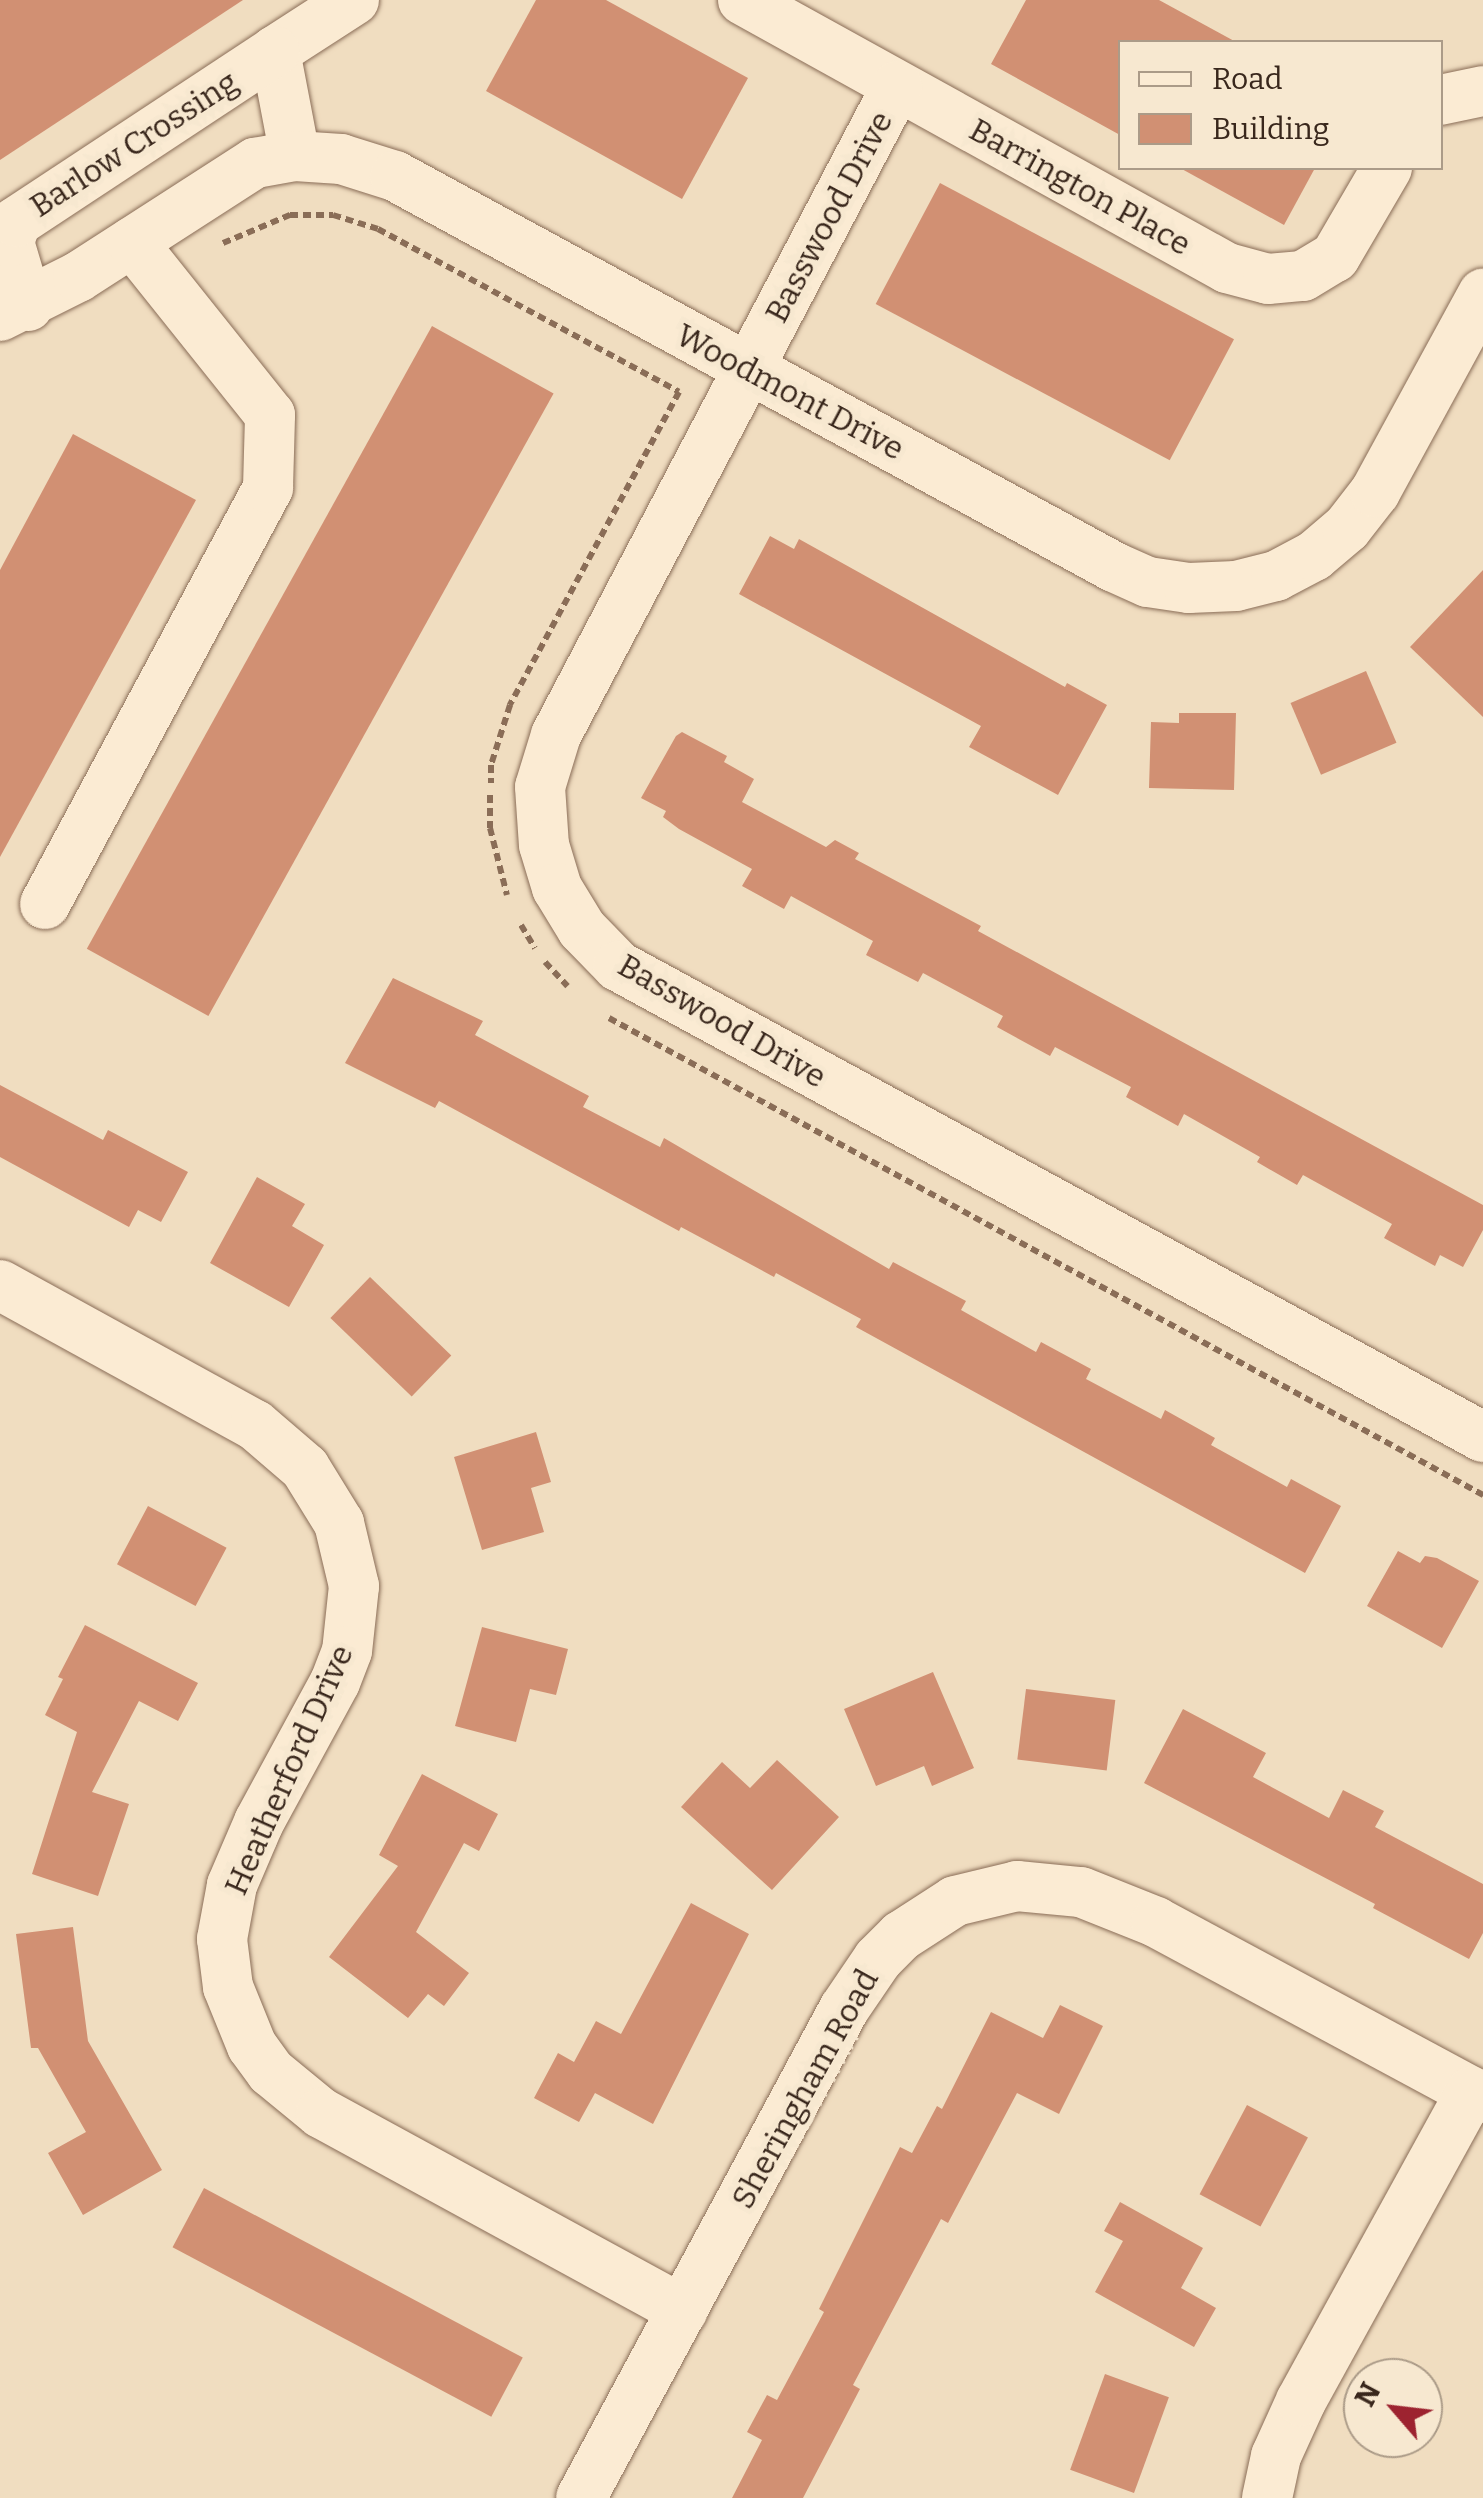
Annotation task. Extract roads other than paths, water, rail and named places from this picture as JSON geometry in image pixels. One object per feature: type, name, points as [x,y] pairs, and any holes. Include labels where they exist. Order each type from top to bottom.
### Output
[{"type":"street","name":"Barlow Crossing","points":[[14,311],[9,242],[16,222],[354,0]]},
{"type":"street","name":"Barrington Place","points":[[743,0],[1227,268],[1268,279],[1303,276],[1335,257],[1385,170]]},
{"type":"street","name":"Barlow Crossing","points":[[276,51],[294,156]]},
{"type":"street","name":"Basswood Drive","points":[[897,86],[556,735],[540,788],[544,846],[557,888],[582,929],[618,966],[1483,1437]]},
{"type":"street","points":[[1443,99],[1483,92]]},
{"type":"street","name":"Woodmont Drive","points":[[14,311],[255,163],[294,156],[341,159],[395,176],[748,370],[1148,582],[1189,588],[1236,586],[1276,576],[1314,556],[1347,528],[1376,492],[1483,294]]},
{"type":"street","points":[[45,904],[268,488],[270,415],[132,242]]},
{"type":"street","name":"Heatherford Drive","points":[[0,1284],[255,1425],[305,1468],[339,1523],[354,1586],[347,1650],[335,1682],[252,1838],[232,1884],[222,1940],[228,1987],[252,2046],[271,2072],[321,2113],[683,2310]]},
{"type":"street","name":"Sheringham Road","points":[[581,2498],[844,2009],[878,1959],[926,1916],[985,1891],[1049,1886],[1081,1892],[1156,1922],[1477,2095]]},
{"type":"street","points":[[1267,2498],[1276,2456],[1301,2401],[1477,2095]]}]
